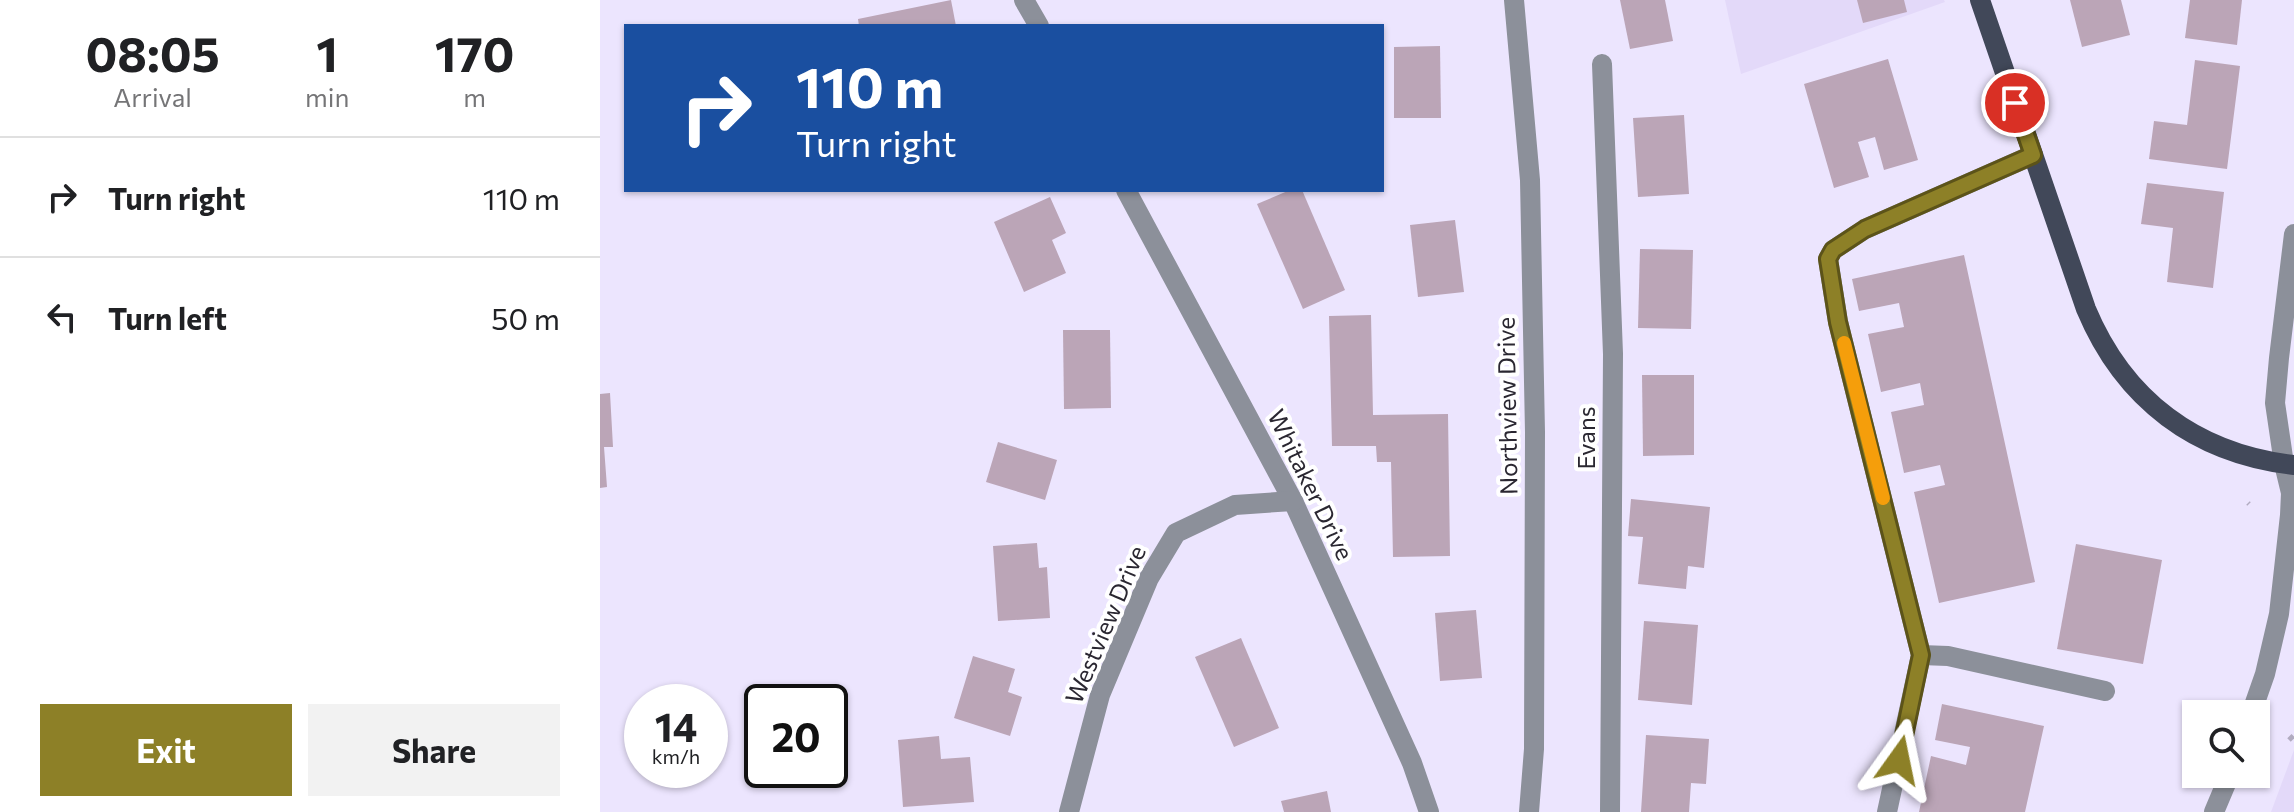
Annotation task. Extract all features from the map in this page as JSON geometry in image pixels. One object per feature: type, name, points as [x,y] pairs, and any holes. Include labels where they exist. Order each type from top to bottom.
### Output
[{"type":"main road","points":[[1980,0],[2086,309],[2113,362],[2159,411],[2185,430],[2227,450],[2289,464]]},
{"type":"street","points":[[1024,0],[1038,24]]},
{"type":"street","name":"Northview Drive","points":[[1514,0],[1530,180],[1535,432],[1534,749],[1529,812]]},
{"type":"street","name":"Evans","points":[[1602,64],[1613,354],[1610,812]]},
{"type":"street","points":[[1887,812],[1921,655],[1838,322],[1828,259],[1833,250],[1865,229],[2033,155]]},
{"type":"street","name":"Whitaker Drive","points":[[1127,192],[1293,501],[1412,763],[1429,812]]},
{"type":"street","points":[[2256,700],[2279,614],[2291,504],[2289,464],[2275,403],[2294,234]]},
{"type":"street","name":"Westview Drive","points":[[1069,812],[1100,695],[1149,578],[1176,533],[1235,505],[1293,501]]},
{"type":"street","points":[[1921,655],[1948,656],[2105,691]]},
{"type":"street","points":[[2214,812],[2224,788]]},
{"type":"shaded area","points":[[1725,0],[1944,0],[1945,2],[1741,74]]},
{"type":"shaded area","points":[[2294,750],[2294,812],[2271,812]]},
{"type":"building","points":[[951,0],[956,24],[859,24],[858,19]]},
{"type":"building","points":[[1620,0],[1665,0],[1673,41],[1630,49]]},
{"type":"building","points":[[1857,0],[1904,0],[1907,12],[1863,23]]},
{"type":"building","points":[[2070,0],[2121,0],[2130,35],[2082,47]]},
{"type":"building","points":[[2190,0],[2242,0],[2237,45],[2185,38]]},
{"type":"building","points":[[1440,46],[1441,118],[1394,118],[1394,47]]},
{"type":"building","points":[[1888,59],[1918,160],[1884,170],[1875,137],[1858,142],[1869,177],[1834,188],[1804,84]]},
{"type":"building","points":[[2195,60],[2240,66],[2227,169],[2149,159],[2154,121],[2187,125]]},
{"type":"building","points":[[1684,115],[1689,194],[1638,197],[1633,118]]},
{"type":"building","points":[[2147,183],[2224,192],[2213,288],[2167,282],[2173,228],[2141,224]]},
{"type":"building","points":[[1285,192],[1303,192],[1345,290],[1303,309],[1257,204]]},
{"type":"building","points":[[1050,197],[1066,233],[1052,240],[1066,273],[1024,292],[994,222]]},
{"type":"building","points":[[1455,220],[1464,292],[1418,297],[1410,225]]},
{"type":"building","points":[[1640,249],[1693,250],[1691,329],[1638,328]]},
{"type":"building","points":[[1964,255],[2035,582],[1939,603],[1914,492],[1945,485],[1940,465],[1904,473],[1891,412],[1924,405],[1920,383],[1881,392],[1868,334],[1904,327],[1899,303],[1859,311],[1852,279]]},
{"type":"building","points":[[1371,315],[1373,415],[1448,414],[1450,556],[1393,557],[1391,462],[1377,462],[1376,446],[1332,446],[1329,316]]},
{"type":"building","points":[[1063,330],[1110,330],[1111,408],[1064,409]]},
{"type":"building","points":[[1642,375],[1694,375],[1694,455],[1643,456]]},
{"type":"building","points":[[610,393],[613,447],[604,447],[607,487],[600,488],[600,394]]},
{"type":"building","points":[[998,442],[1057,460],[1045,500],[986,482]]},
{"type":"building","points":[[1631,499],[1710,507],[1704,568],[1688,566],[1686,589],[1638,584],[1643,537],[1628,536]]},
{"type":"building","points":[[1037,543],[1039,568],[1047,567],[1050,618],[998,621],[993,546]]},
{"type":"building","points":[[2076,544],[2162,560],[2143,664],[2057,649]]},
{"type":"building","points":[[1476,610],[1482,678],[1440,681],[1435,613]]},
{"type":"building","points":[[1644,621],[1698,625],[1692,705],[1638,700]]},
{"type":"building","points":[[1241,638],[1279,728],[1234,747],[1195,657]]},
{"type":"building","points":[[973,656],[1015,669],[1008,692],[1022,697],[1010,736],[954,718]]},
{"type":"building","points":[[1942,704],[2044,726],[2025,812],[1919,812],[1931,756],[1966,765],[1970,747],[1935,740]]},
{"type":"building","points":[[1646,735],[1709,739],[1706,784],[1691,783],[1689,812],[1641,812]]},
{"type":"building","points":[[939,736],[941,759],[970,757],[974,802],[903,807],[898,740]]},
{"type":"building","points":[[1327,791],[1331,812],[1284,812],[1281,801]]},
{"type":"slow traffic","points":[[1844,343],[1883,498]]},
{"type":"route","points":[[1899,760],[1921,655],[1838,322],[1828,259],[1833,250],[1865,229],[2033,155],[2015,103]]}]
